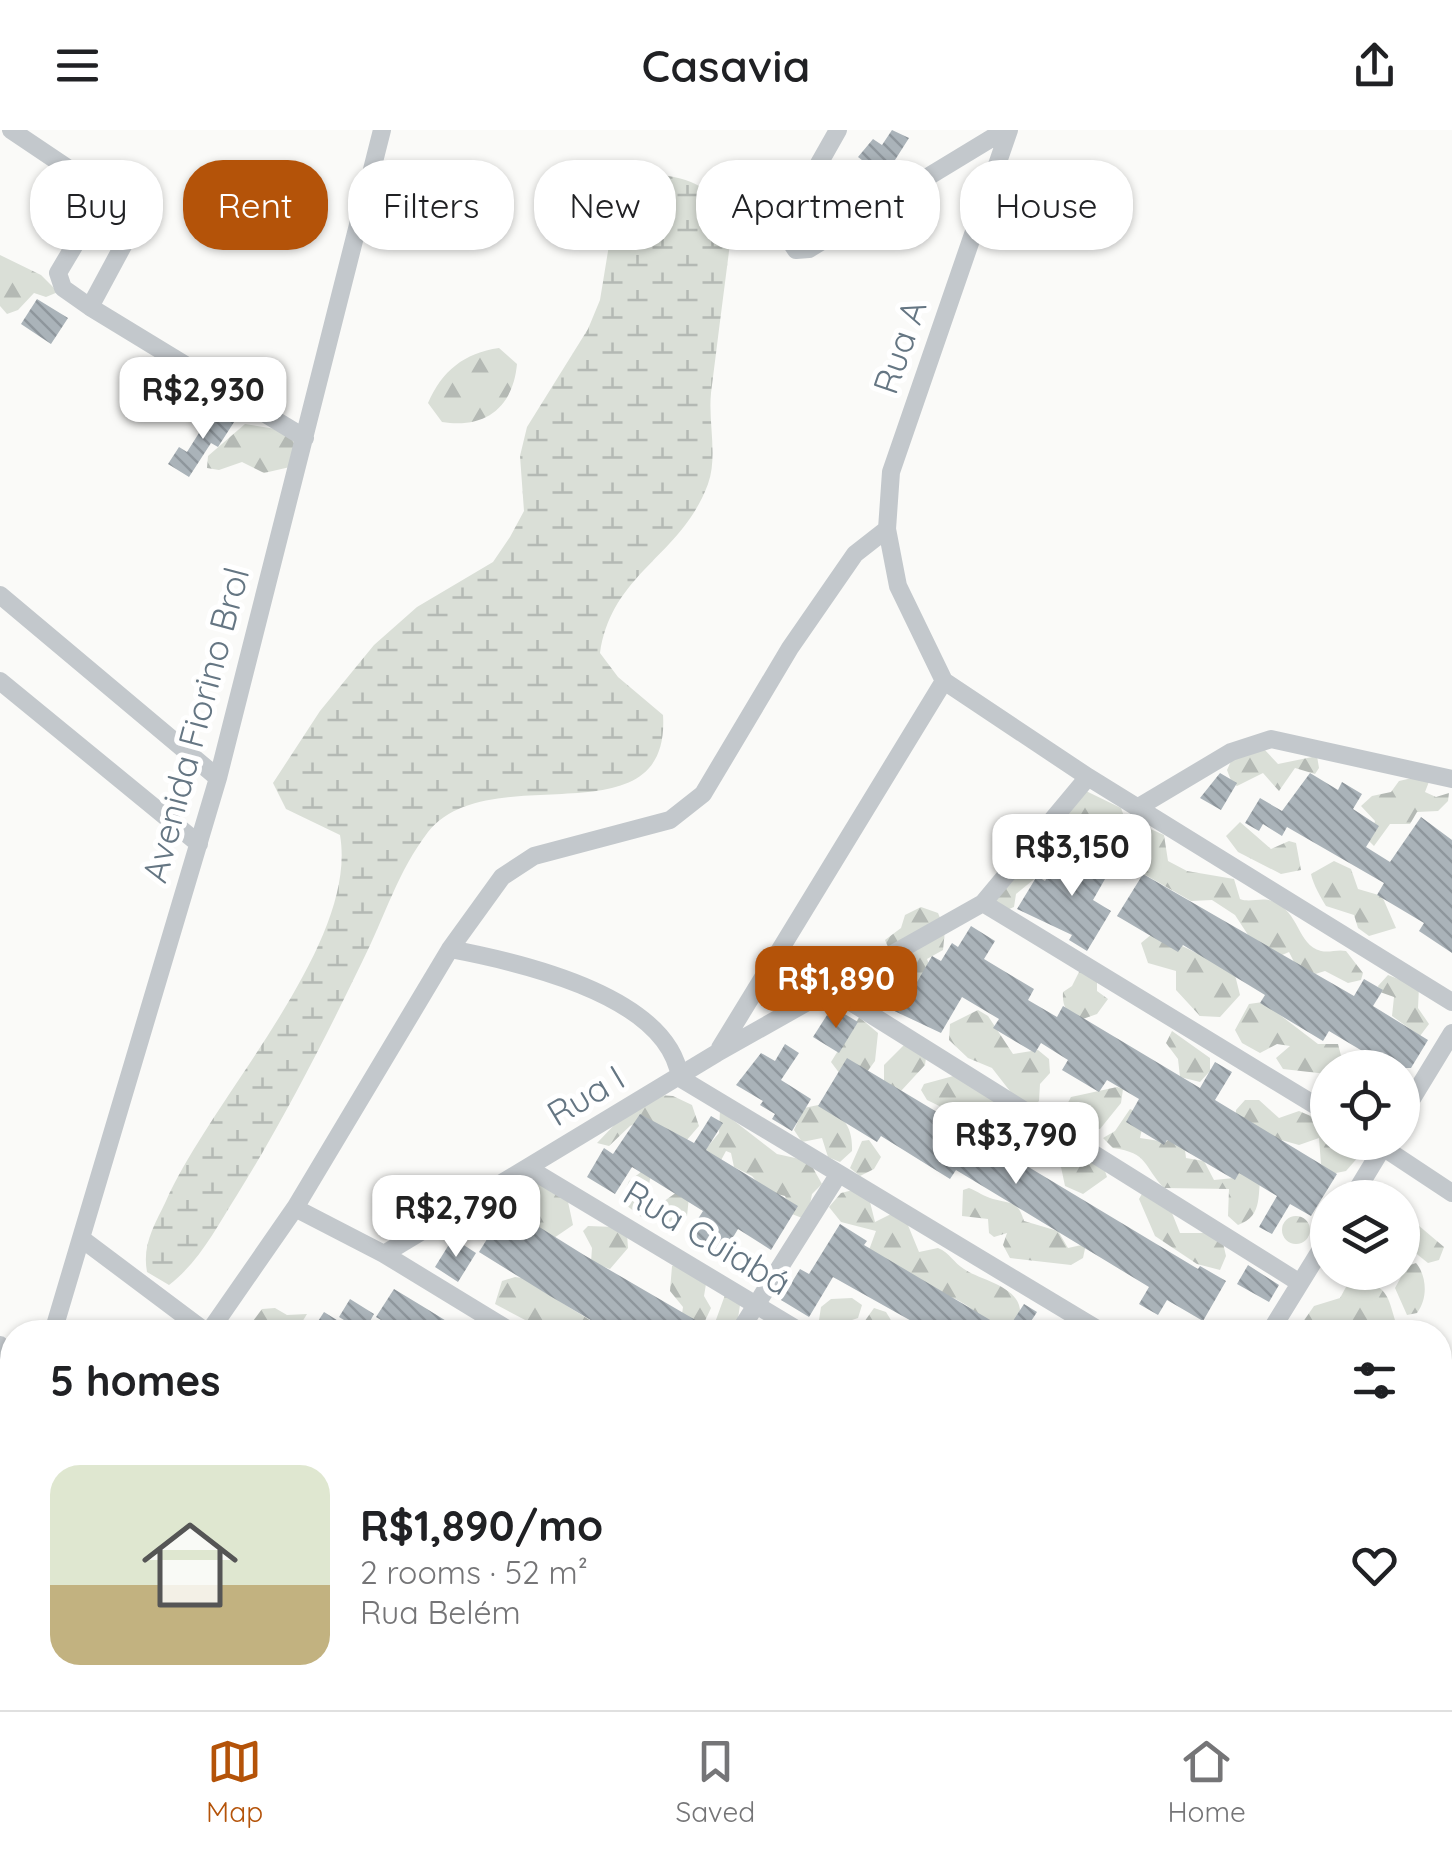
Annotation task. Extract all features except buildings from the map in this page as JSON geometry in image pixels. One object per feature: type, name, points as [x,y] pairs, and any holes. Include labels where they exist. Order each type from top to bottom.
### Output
[{"type":"street","points":[[10,130],[55,160]]},
{"type":"street","points":[[838,130],[792,204],[782,229],[796,250],[809,249],[1007,130]]},
{"type":"street","name":"Rua A","points":[[944,681],[898,586],[886,529],[891,472],[1007,130]]},
{"type":"street","name":"Avenida Fiorino Brol","points":[[57,1320],[218,778],[305,438],[376,133]]},
{"type":"street","points":[[72,250],[58,273],[63,288],[305,438]]},
{"type":"street","points":[[90,307],[120,250]]},
{"type":"street","points":[[216,1320],[295,1208],[450,948],[502,877],[534,856],[670,820],[702,794],[790,648],[855,554],[886,529]]},
{"type":"street","points":[[0,595],[218,778]]},
{"type":"street","points":[[0,681],[199,844]]},
{"type":"street","points":[[717,1053],[944,681],[1137,808],[1452,1002]]},
{"type":"street","points":[[1137,808],[1231,752],[1272,739],[1452,779]]},
{"type":"street","points":[[1088,777],[983,903],[1310,1103]]},
{"type":"street","name":"Rua I","points":[[384,1254],[717,1053],[983,903]]},
{"type":"street","points":[[450,948],[505,960],[588,987],[650,1026],[671,1047],[680,1078],[1082,1320]]},
{"type":"street","points":[[830,989],[1300,1283]]},
{"type":"street","points":[[1420,1085],[1452,1033]]},
{"type":"street","points":[[1405,1160],[1452,1192]]},
{"type":"street","name":"Rua Cuiabá","points":[[528,1168],[780,1320]]},
{"type":"street","points":[[747,1320],[838,1175]]},
{"type":"street","points":[[295,1208],[384,1254],[492,1320]]},
{"type":"street","points":[[82,1239],[192,1320]]},
{"type":"street","points":[[1277,1320],[1310,1267]]},
{"type":"green space","points":[[676,178],[696,185],[696,250],[729,250],[710,404],[711,473],[696,509],[681,530],[618,603],[600,653],[618,677],[663,715],[658,754],[638,777],[608,789],[492,800],[456,810],[428,832],[400,878],[333,1020],[271,1138],[207,1243],[169,1285],[147,1272],[146,1253],[153,1227],[187,1160],[305,972],[327,924],[340,878],[340,835],[286,809],[273,783],[320,711],[374,645],[417,607],[493,562],[510,537],[524,511],[520,456],[527,427],[588,329],[600,300],[608,250],[676,250]]},
{"type":"green space","points":[[0,255],[41,275],[58,292],[46,297],[34,293],[18,310],[7,314],[0,306]]},
{"type":"green space","points":[[499,348],[517,364],[503,403],[472,422],[442,422],[428,403],[440,382],[465,359]]},
{"type":"green space","points":[[245,424],[282,430],[300,440],[290,467],[264,473],[242,462],[219,470],[207,468],[208,456]]},
{"type":"green space","points":[[1264,749],[1278,764],[1317,756],[1319,768],[1315,774],[1295,768],[1279,791],[1263,773],[1237,786],[1232,783],[1227,770],[1232,759]]},
{"type":"green space","points":[[1425,775],[1430,779],[1425,792],[1436,797],[1449,793],[1448,801],[1438,811],[1417,812],[1410,824],[1390,824],[1374,846],[1369,841],[1375,821],[1361,806],[1372,796],[1391,792],[1399,781]]},
{"type":"green space","points":[[1086,791],[1121,808],[1134,844],[1117,858],[1078,830],[1076,858],[1063,866],[1049,867],[1016,894],[1014,907],[1002,912],[993,896],[1029,851],[1041,850],[1049,830]]},
{"type":"green space","points":[[1240,822],[1271,849],[1289,841],[1296,843],[1301,870],[1281,874],[1238,852],[1226,836]]},
{"type":"green space","points":[[1146,827],[1164,835],[1168,861],[1187,871],[1234,879],[1240,899],[1268,900],[1281,906],[1313,948],[1346,951],[1363,973],[1361,980],[1348,983],[1325,971],[1312,975],[1295,964],[1289,952],[1282,955],[1250,938],[1235,915],[1212,900],[1191,901],[1142,873],[1138,837]]},
{"type":"green space","points":[[1334,861],[1351,869],[1358,889],[1382,896],[1396,928],[1369,936],[1358,928],[1354,915],[1326,906],[1311,874]]},
{"type":"green space","points":[[921,907],[938,913],[945,930],[943,950],[927,959],[932,972],[922,991],[897,968],[885,940],[901,928],[905,915]]},
{"type":"green space","points":[[1152,934],[1235,975],[1240,995],[1220,1017],[1200,1016],[1176,990],[1176,971],[1148,963],[1141,943]]},
{"type":"green space","points":[[1081,968],[1097,980],[1097,991],[1108,999],[1097,1014],[1080,1020],[1066,1009],[1063,992],[1072,986]]},
{"type":"green space","points":[[1388,975],[1419,987],[1418,1008],[1429,1024],[1420,1036],[1392,1016],[1394,997],[1380,992],[1378,986]]},
{"type":"green space","points":[[871,976],[883,981],[888,993],[883,1005],[871,1010],[859,1005],[854,993],[859,981]]},
{"type":"green space","points":[[1263,1002],[1318,1044],[1338,1044],[1340,1050],[1310,1050],[1310,1072],[1283,1069],[1276,1058],[1290,1046],[1277,1044],[1260,1053],[1242,1043],[1235,1030],[1249,1004]]},
{"type":"green space","points":[[978,1010],[988,1016],[1013,1054],[1038,1050],[1049,1059],[1050,1073],[1040,1084],[1039,1101],[1034,1106],[1013,1095],[992,1068],[968,1058],[949,1040],[950,1024]]},
{"type":"green space","points":[[859,1017],[878,1033],[875,1061],[867,1072],[840,1074],[831,1062]]},
{"type":"green space","points":[[1172,1031],[1210,1058],[1210,1071],[1200,1082],[1180,1077],[1178,1059],[1166,1043]]},
{"type":"green space","points":[[904,1045],[926,1058],[925,1065],[901,1091],[884,1085],[884,1065]]},
{"type":"green space","points":[[957,1075],[1012,1113],[1009,1133],[1029,1120],[1105,1171],[1107,1177],[1083,1194],[1065,1186],[1061,1167],[1027,1162],[970,1121],[927,1100],[921,1090],[924,1084]]},
{"type":"green space","points":[[1123,1089],[1121,1103],[1100,1129],[1086,1128],[1064,1110],[1071,1097]]},
{"type":"green space","points":[[659,1095],[673,1096],[692,1105],[699,1126],[686,1141],[643,1120],[630,1126],[609,1146],[597,1143],[618,1121]]},
{"type":"green space","points":[[1245,1100],[1259,1100],[1279,1118],[1299,1111],[1310,1116],[1310,1141],[1299,1145],[1274,1138],[1262,1169],[1256,1209],[1238,1225],[1228,1216],[1229,1189],[1164,1188],[1139,1157],[1113,1148],[1103,1138],[1115,1131],[1130,1109],[1137,1112],[1143,1124],[1140,1138],[1166,1142],[1171,1137],[1185,1150],[1186,1158],[1204,1161],[1214,1180],[1234,1178],[1236,1110]]},
{"type":"green space","points":[[823,1104],[849,1128],[852,1151],[840,1162],[828,1157],[822,1138],[802,1142],[794,1130],[804,1108]]},
{"type":"green space","points":[[720,1110],[777,1154],[809,1161],[822,1184],[812,1194],[807,1220],[792,1214],[785,1196],[765,1191],[752,1176],[734,1167],[731,1153],[726,1151],[719,1164],[705,1150],[719,1133]]},
{"type":"green space","points":[[869,1140],[881,1157],[874,1169],[860,1176],[850,1168],[862,1141]]},
{"type":"green space","points":[[1321,1160],[1356,1160],[1346,1171],[1331,1174]]},
{"type":"green space","points":[[641,1172],[651,1174],[646,1201],[660,1204],[677,1192],[689,1197],[687,1216],[666,1224],[640,1216],[621,1201],[629,1181]]},
{"type":"green space","points":[[529,1179],[567,1197],[573,1225],[551,1240],[524,1218],[509,1193],[517,1183]]},
{"type":"green space","points":[[969,1188],[1013,1204],[1024,1221],[1058,1231],[1068,1248],[1086,1244],[1083,1258],[1071,1265],[1010,1258],[1003,1245],[1007,1233],[994,1237],[989,1233],[988,1219],[962,1216],[963,1190]]},
{"type":"green space","points":[[853,1190],[870,1202],[875,1222],[893,1213],[905,1218],[919,1252],[938,1248],[964,1269],[1011,1293],[1020,1310],[1019,1320],[984,1320],[963,1303],[938,1295],[869,1250],[876,1231],[841,1222],[829,1207],[841,1193]]},
{"type":"green space","points":[[1143,1192],[1170,1208],[1180,1233],[1206,1233],[1223,1243],[1226,1256],[1220,1270],[1197,1264],[1155,1236],[1139,1199]]},
{"type":"green space","points":[[1291,1217],[1301,1217],[1309,1225],[1309,1235],[1301,1243],[1291,1243],[1283,1235],[1283,1225]]},
{"type":"green space","points":[[588,1226],[615,1227],[627,1234],[628,1248],[610,1269],[591,1262],[592,1248],[583,1231]]},
{"type":"green space","points":[[1420,1227],[1444,1247],[1439,1260],[1428,1263],[1420,1257]]},
{"type":"green space","points":[[678,1264],[706,1284],[704,1296],[711,1308],[705,1320],[692,1320],[682,1314],[683,1307],[670,1291],[672,1266]]},
{"type":"green space","points":[[1420,1270],[1425,1288],[1421,1307],[1417,1313],[1407,1315],[1396,1290],[1420,1290]]},
{"type":"green space","points":[[522,1278],[590,1320],[525,1320],[495,1304],[502,1281]]},
{"type":"green space","points":[[1344,1290],[1382,1290],[1395,1320],[1304,1320],[1314,1306],[1340,1298]]},
{"type":"green space","points":[[725,1295],[740,1305],[738,1320],[716,1320]]},
{"type":"green space","points":[[852,1298],[862,1305],[858,1318],[819,1320],[821,1307],[831,1299]]},
{"type":"green space","points":[[275,1308],[287,1315],[307,1314],[303,1320],[254,1320],[262,1309]]},
{"type":"green space","points":[[874,1308],[886,1312],[891,1320],[866,1320]]}]
